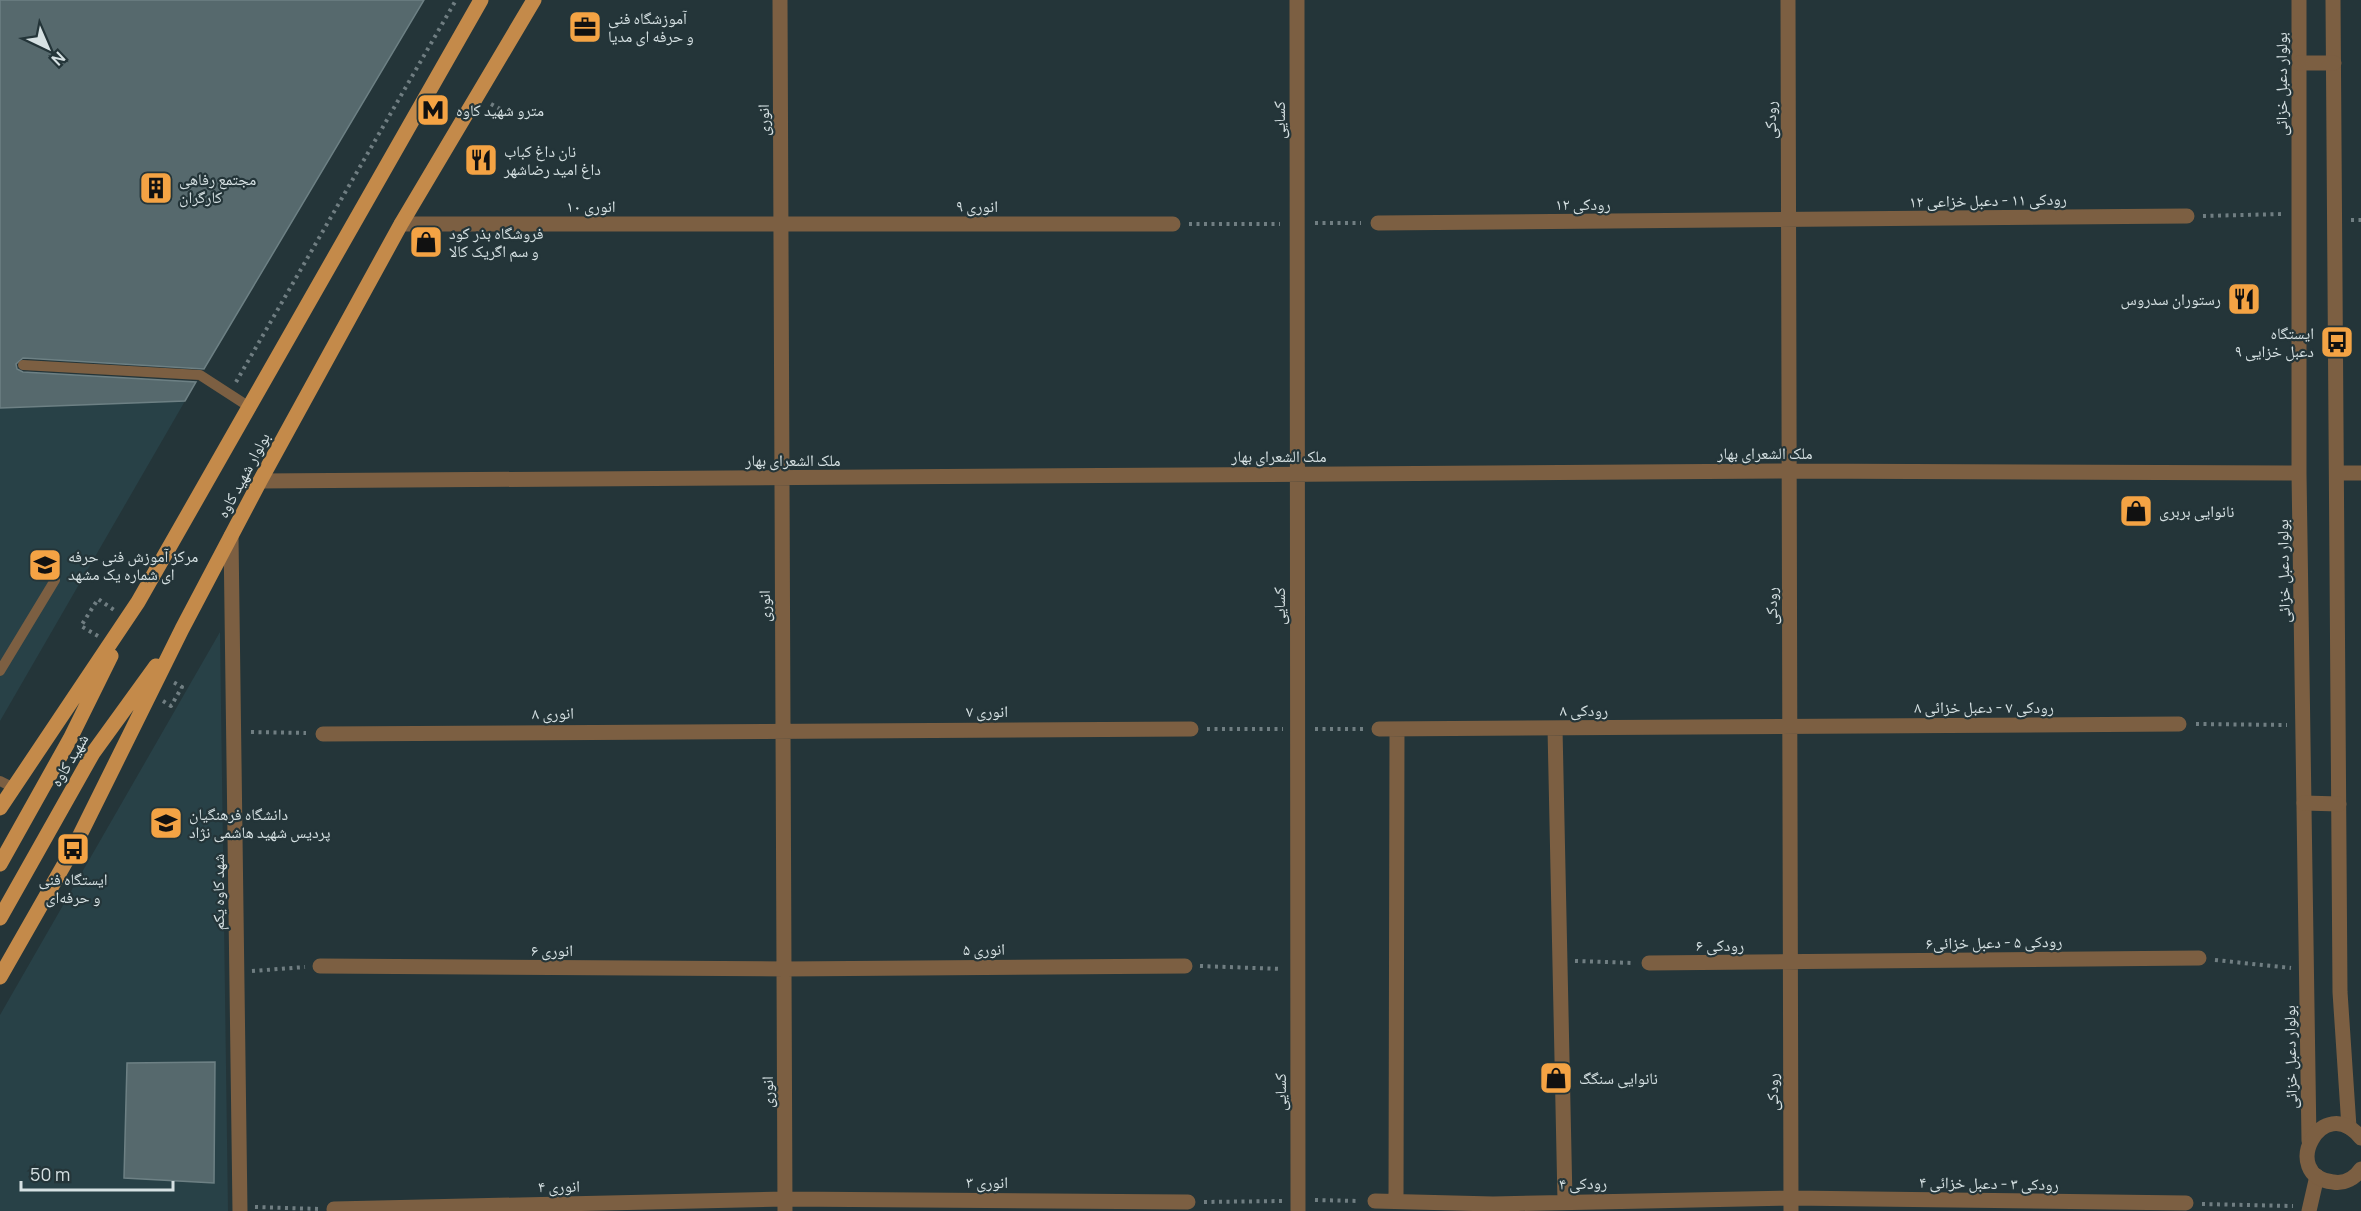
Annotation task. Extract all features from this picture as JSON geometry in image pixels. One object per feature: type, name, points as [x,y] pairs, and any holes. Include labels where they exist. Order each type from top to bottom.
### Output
[{"type":"main road","name":"بولوار شهید کاوه","points":[[0,808],[6,784],[138,603],[251,408],[481,0]]},
{"type":"main road","name":"بولوار شهید کاوه","points":[[0,977],[73,849],[182,629],[260,481],[401,224],[534,0]]},
{"type":"main road","name":"شهید کاوه","points":[[0,864],[70,739],[138,603]]},
{"type":"main road","name":"شهید کاوه","points":[[0,918],[93,753],[182,629]]},
{"type":"street","name":"انوری","points":[[780,0],[785,1205]]},
{"type":"street","name":"کسایی","points":[[1297,0],[1298,1211]]},
{"type":"street","name":"رودکی","points":[[1788,0],[1791,1204]]},
{"type":"street","name":"بولوار دعبل خزائی","points":[[2299,0],[2299,473],[2307,970],[2309,1141],[2307,1156],[2317,1176]]},
{"type":"street","points":[[2333,0],[2340,992],[2349,1127]]},
{"type":"street","points":[[2299,63],[2334,63]]},
{"type":"street","name":"رودکی ۱۱ - دعبل خزاعی ۱۲","points":[[1789,220],[2187,216]]},
{"type":"street","name":"رودکی ۱۲","points":[[1378,223],[1789,220]]},
{"type":"street","name":"انوری ۱۰","points":[[401,224],[781,224]]},
{"type":"street","name":"انوری ۹","points":[[781,224],[1173,224]]},
{"type":"street","name":"ملک الشعرای بهار","points":[[260,481],[1789,471],[2299,473]]},
{"type":"street","points":[[2338,473],[2361,473]]},
{"type":"street","name":"شهد کاوه یکم","points":[[231,536],[240,1209]]},
{"type":"street","name":"رودکی ۷ - دعبل خزائی ۸","points":[[1790,726],[2179,724]]},
{"type":"street","name":"رودکی ۸","points":[[1379,729],[1790,726]]},
{"type":"street","points":[[1555,728],[1565,1201]]},
{"type":"street","name":"انوری ۷","points":[[783,729],[1191,729]]},
{"type":"street","name":"انوری ۸","points":[[322,734],[783,729]]},
{"type":"street","points":[[1396,1201],[1397,729]]},
{"type":"street","points":[[2304,803],[2339,804]]},
{"type":"street","name":"رودکی ۵ - دعبل خزائی۶","points":[[1790,962],[2199,958]]},
{"type":"street","name":"رودکی ۶","points":[[1649,963],[1790,962]]},
{"type":"street","name":"انوری ۶","points":[[320,966],[784,969]]},
{"type":"street","name":"انوری ۵","points":[[784,969],[1185,966]]},
{"type":"street","points":[[2309,1141],[2326,1126],[2342,1124],[2361,1138]]},
{"type":"street","points":[[2309,1208],[2317,1176],[2330,1182],[2346,1181],[2358,1175]]},
{"type":"street","name":"رودکی ۴","points":[[1375,1201],[1493,1204],[1565,1201],[1791,1204]]},
{"type":"street","name":"انوری ۳","points":[[785,1205],[1188,1202]]},
{"type":"street","name":"رودکی ۳ - دعبل خزائی ۴","points":[[1791,1204],[2186,1203]]},
{"type":"street","name":"انوری ۴","points":[[334,1209],[785,1205]]},
{"type":"lane","points":[[23,365],[200,375],[251,408]]},
{"type":"lane","points":[[0,671],[55,580]]},
{"type":"path","points":[[229,394],[456,0]]},
{"type":"path","points":[[2187,216],[2299,214]]},
{"type":"path","points":[[1173,224],[1378,223]]},
{"type":"path","points":[[98,599],[81,626],[101,638]]},
{"type":"path","points":[[171,706],[182,687],[172,681]]},
{"type":"path","points":[[2179,724],[2303,725]]},
{"type":"path","points":[[235,731],[322,734]]},
{"type":"path","points":[[2199,958],[2307,970]]},
{"type":"path","points":[[1560,961],[1649,963]]},
{"type":"path","points":[[237,972],[320,966]]},
{"type":"path","points":[[1185,966],[1298,970]]},
{"type":"path","points":[[2186,1203],[2309,1208]]},
{"type":"path","points":[[240,1209],[334,1209]]},
{"type":"shaded area","name":"مرکز آموزش فنی حرفه ای شماره یک مشهد","points":[[185,401],[0,721],[0,408]]},
{"type":"shaded area","name":"دانشگاه فرهنگیان پردیس شهید هاشمی نژاد","points":[[220,632],[228,1211],[0,1211],[0,1015]]},
{"type":"building","name":"مجتمع رفاهی کارگران","points":[[0,0],[424,0],[204,369],[23,358],[16,364],[17,369],[23,372],[196,382],[185,401],[0,408]]},
{"type":"building","points":[[215,1062],[214,1183],[124,1178],[127,1063]]},
{"type":"place","name":"آموزشگاه فنی و حرفه ای مدیا","points":[[585,27]]},
{"type":"place","name":"مترو شهید کاوه","points":[[433,110]]},
{"type":"place","name":"نان داغ کباب داغ امید رضاشهر","points":[[481,160]]},
{"type":"place","name":"مجتمع رفاهی کارگران","points":[[156,188]]},
{"type":"place","name":"فروشگاه بذر کود و سم اگریک کالا","points":[[426,242]]},
{"type":"place","name":"رستوران سدروس","points":[[2244,299]]},
{"type":"place","name":"ایستگاه دعبل خزایی ۹","points":[[2337,342]]},
{"type":"place","name":"نانوایی بربری","points":[[2136,511]]},
{"type":"place","name":"مرکز آموزش فنی حرفه ای شماره یک مشهد","points":[[45,565]]},
{"type":"place","name":"دانشگاه فرهنگیان پردیس شهید هاشمی نژاد","points":[[166,823]]},
{"type":"place","name":"ایستگاه فنی و حرفه‌ای","points":[[73,849]]},
{"type":"place","name":"نانوایی سنگگ","points":[[1556,1078]]}]
